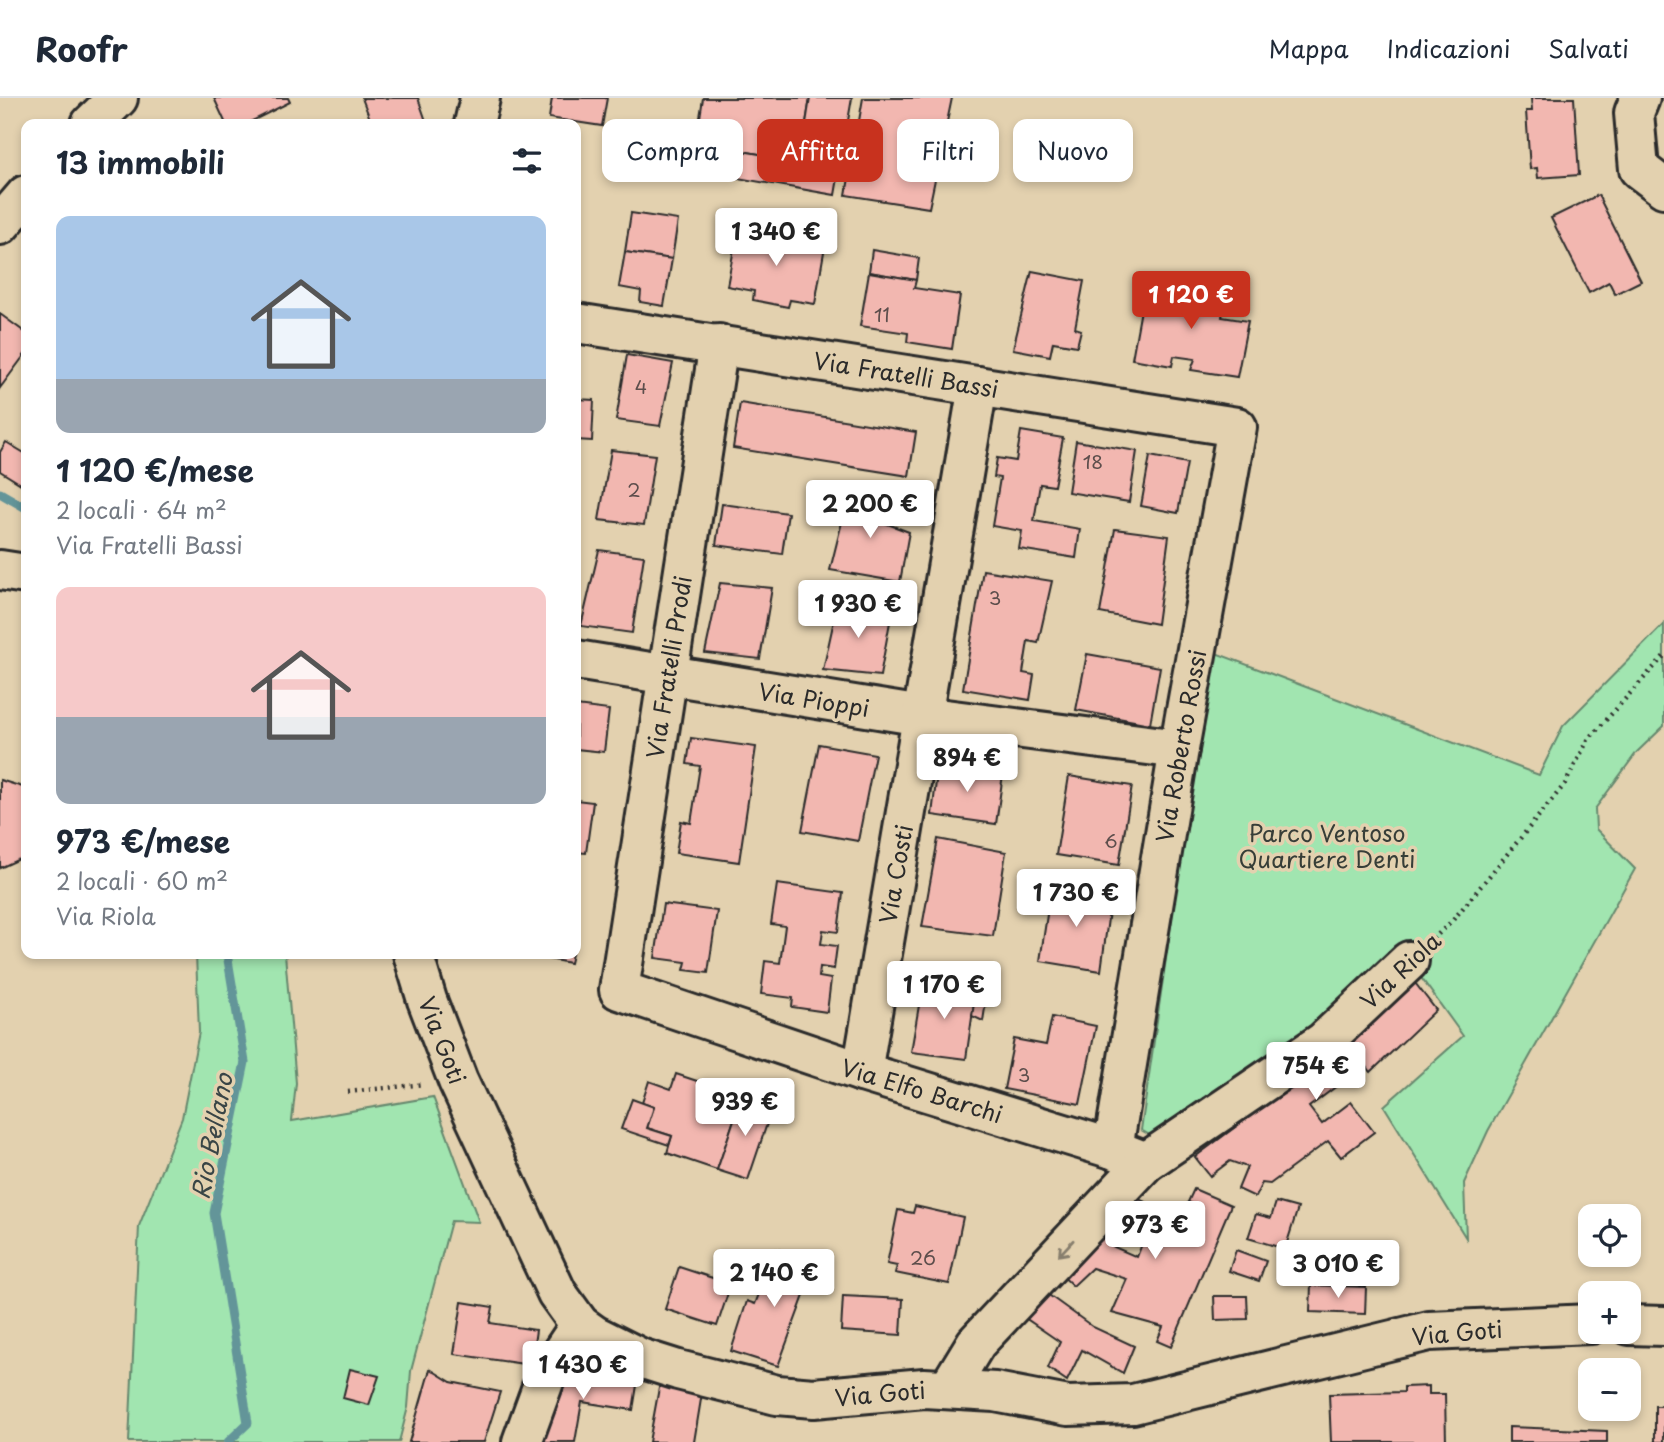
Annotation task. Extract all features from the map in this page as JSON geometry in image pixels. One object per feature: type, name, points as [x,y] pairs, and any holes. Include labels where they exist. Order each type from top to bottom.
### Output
[{"type":"street","points":[[96,119],[118,98]]},
{"type":"street","points":[[475,119],[480,98]]},
{"type":"street","points":[[1640,98],[1634,113],[1639,169],[1664,188]]},
{"type":"street","points":[[0,225],[21,201]]},
{"type":"street","name":"Via Fratelli Bassi","points":[[581,324],[1237,427]]},
{"type":"street","name":"Via Fratelli Prodi","points":[[619,990],[719,344]]},
{"type":"street","name":"Via Costi","points":[[862,1072],[978,386]]},
{"type":"street","name":"Via Roberto Rossi","points":[[1130,1156],[1179,749],[1237,427]]},
{"type":"street","points":[[0,570],[21,573]]},
{"type":"street","name":"Via Pioppi","points":[[581,661],[922,716],[1179,749]]},
{"type":"street","name":"Via Goti","points":[[415,959],[458,1081],[562,1301],[580,1325],[611,1345],[640,1358],[777,1395],[842,1398],[924,1388],[995,1392],[1068,1406],[1133,1404],[1429,1331],[1578,1325]]},
{"type":"street","name":"Via Riola","points":[[948,1389],[976,1343],[1130,1156],[1324,1042],[1409,961]]},
{"type":"street","name":"Via Elfo Barchi","points":[[619,990],[862,1072],[1130,1156]]},
{"type":"street","points":[[522,1442],[546,1376],[580,1325]]},
{"type":"street","points":[[1641,1325],[1664,1326]]},
{"type":"path","name":"Via Riola","points":[[1409,961],[1453,920],[1564,784],[1588,740],[1664,656]]},
{"type":"path","points":[[348,1092],[458,1081]]},
{"type":"green space","name":"Parco Ventoso Quartiere Denti","points":[[1664,624],[1664,726],[1637,752],[1595,809],[1596,829],[1635,869],[1488,1131],[1464,1183],[1466,1238],[1384,1106],[1463,1036],[1409,961],[1169,1146],[1141,1130],[1177,883],[1216,653],[1539,775],[1563,726]]},
{"type":"green space","points":[[196,959],[285,959],[296,1083],[292,1121],[433,1097],[479,1222],[451,1221],[411,1371],[408,1407],[399,1442],[129,1442],[139,1226],[182,1118],[199,1032]]},
{"type":"building","points":[[214,98],[288,98],[290,102],[256,119],[224,119]]},
{"type":"building","points":[[362,98],[418,98],[425,119],[370,119]]},
{"type":"building","points":[[552,98],[607,98],[602,126],[581,123],[581,119],[549,118]]},
{"type":"building","points":[[703,98],[810,98],[807,119],[757,119],[757,154],[743,151],[743,119],[700,119]]},
{"type":"building","points":[[810,98],[852,98],[848,119],[807,119]]},
{"type":"building","points":[[863,98],[952,98],[948,119],[897,119],[897,182],[934,182],[929,208],[846,195],[848,182],[883,182],[883,119],[859,119]]},
{"type":"building","points":[[1531,98],[1574,98],[1579,175],[1538,178],[1537,168],[1530,169],[1526,111],[1532,111]]},
{"type":"building","points":[[743,151],[757,154],[757,181],[743,179]]},
{"type":"building","points":[[761,182],[837,182],[835,195]]},
{"type":"building","points":[[1598,195],[1641,281],[1615,294],[1609,282],[1589,293],[1551,218]]},
{"type":"building","points":[[631,213],[678,220],[672,259],[625,252]]},
{"type":"building","points":[[738,227],[773,233],[771,243],[791,246],[792,240],[825,246],[815,304],[790,300],[788,307],[753,300],[754,291],[727,286]]},
{"type":"building","points":[[872,250],[919,258],[916,280],[869,272]]},
{"type":"building","points":[[625,252],[672,259],[664,306],[640,302],[641,291],[619,287]]},
{"type":"building","points":[[1032,271],[1084,281],[1075,328],[1081,330],[1077,346],[1053,342],[1050,356],[1013,349]]},
{"type":"building","points":[[869,272],[916,280],[914,288],[960,295],[952,349],[907,342],[908,333],[860,326]]},
{"type":"building","points":[[1170,281],[1227,293],[1222,317],[1248,321],[1237,377],[1191,370],[1195,359],[1174,356],[1172,366],[1132,359],[1142,304],[1163,307]]},
{"type":"building","points":[[0,314],[21,329],[21,360],[0,388]]},
{"type":"building","points":[[627,355],[673,363],[660,426],[616,420]]},
{"type":"building","points":[[581,399],[594,400],[592,441],[581,440]]},
{"type":"building","points":[[740,403],[916,432],[909,476],[733,448]]},
{"type":"building","points":[[1021,431],[1063,438],[1054,486],[1040,484],[1034,521],[1080,529],[1076,558],[1019,549],[1022,531],[992,526],[1000,478],[994,477],[997,458],[1016,461]]},
{"type":"building","points":[[1076,441],[1137,451],[1129,502],[1068,492]]},
{"type":"building","points":[[6,442],[21,451],[21,484],[0,471],[0,452]]},
{"type":"building","points":[[611,450],[655,455],[644,525],[599,520]]},
{"type":"building","points":[[1150,456],[1187,463],[1178,513],[1141,506]]},
{"type":"building","points":[[850,490],[891,497],[885,523],[909,532],[900,582],[830,570]]},
{"type":"building","points":[[722,504],[788,513],[782,554],[716,545]]},
{"type":"building","points":[[1115,529],[1169,536],[1157,624],[1100,613]]},
{"type":"building","points":[[599,550],[644,556],[632,633],[581,626]]},
{"type":"building","points":[[983,570],[1052,581],[1038,643],[1028,641],[1023,673],[1034,675],[1030,700],[963,689]]},
{"type":"building","points":[[720,583],[772,588],[760,659],[705,653]]},
{"type":"building","points":[[838,602],[892,611],[880,676],[823,670]]},
{"type":"building","points":[[1087,654],[1160,667],[1150,724],[1076,710]]},
{"type":"building","points":[[581,707],[609,710],[604,752],[581,750]]},
{"type":"building","points":[[691,738],[756,747],[739,862],[676,853],[681,821],[691,823],[700,766],[687,764]]},
{"type":"building","points":[[819,744],[875,754],[858,841],[802,831]]},
{"type":"building","points":[[938,765],[1003,774],[996,824],[932,815]]},
{"type":"building","points":[[1069,776],[1132,786],[1119,865],[1056,855]]},
{"type":"building","points":[[0,780],[21,786],[21,858],[0,868]]},
{"type":"building","points":[[581,801],[593,802],[586,853],[581,852]]},
{"type":"building","points":[[938,839],[1006,852],[993,936],[922,927]]},
{"type":"building","points":[[777,884],[843,893],[838,932],[823,930],[821,944],[837,946],[834,969],[820,967],[819,977],[831,979],[827,1012],[792,1007],[793,998],[761,994],[765,961],[780,963],[785,926],[771,924]]},
{"type":"building","points":[[1051,888],[1111,896],[1101,971],[1040,961]]},
{"type":"building","points":[[663,904],[717,911],[708,973],[684,970],[686,962],[655,958]]},
{"type":"building","points":[[549,959],[571,959],[570,963]]},
{"type":"building","points":[[1412,979],[1436,1010],[1371,1072],[1358,1055],[1343,1066],[1350,1076],[1309,1107],[1322,1124],[1351,1102],[1374,1132],[1341,1157],[1328,1141],[1270,1184],[1262,1183],[1255,1197],[1238,1189],[1247,1167],[1230,1161],[1210,1176],[1195,1157],[1320,1064]]},
{"type":"building","points":[[923,982],[976,990],[966,1059],[911,1052]]},
{"type":"building","points":[[970,987],[988,989],[983,1021],[972,1016],[976,990]]},
{"type":"building","points":[[1052,1017],[1096,1026],[1080,1104],[1004,1089],[1014,1039],[1046,1045]]},
{"type":"building","points":[[676,1074],[742,1096],[717,1170],[667,1153],[672,1136],[647,1128],[654,1107],[642,1103],[649,1081],[671,1089]]},
{"type":"building","points":[[742,1096],[773,1106],[748,1180],[717,1170]]},
{"type":"building","points":[[632,1099],[654,1107],[647,1128],[672,1136],[669,1145],[621,1129]]},
{"type":"building","points":[[1194,1189],[1231,1205],[1171,1347],[1157,1341],[1163,1327],[1112,1313],[1127,1279],[1092,1268],[1073,1286],[1057,1271],[1104,1226],[1121,1240],[1114,1247],[1137,1257],[1148,1228],[1114,1214],[1129,1195],[1194,1223],[1200,1208],[1188,1202]]},
{"type":"building","points":[[1276,1202],[1298,1208],[1285,1249],[1248,1238],[1256,1214],[1271,1218]]},
{"type":"building","points":[[915,1206],[963,1217],[949,1284],[895,1273],[897,1266],[887,1264],[898,1210],[913,1213]]},
{"type":"building","points":[[777,1249],[816,1263],[778,1366],[731,1351],[747,1301],[755,1304]]},
{"type":"building","points":[[1236,1250],[1266,1261],[1259,1281],[1229,1271]]},
{"type":"building","points":[[679,1267],[731,1284],[717,1326],[665,1309]]},
{"type":"building","points":[[1311,1285],[1366,1287],[1365,1314],[1310,1312]]},
{"type":"building","points":[[1039,1288],[1093,1327],[1134,1346],[1123,1373],[1082,1350],[1067,1381],[1048,1368],[1060,1342],[1015,1311]]},
{"type":"building","points":[[843,1296],[903,1299],[901,1335],[841,1331]]},
{"type":"building","points":[[1214,1296],[1247,1296],[1248,1319],[1215,1320]]},
{"type":"building","points":[[462,1302],[493,1307],[490,1323],[536,1330],[531,1365],[454,1354]]},
{"type":"building","points":[[564,1367],[638,1379],[633,1410],[582,1402],[575,1442],[534,1442]]},
{"type":"building","points":[[350,1369],[379,1376],[369,1405],[343,1398]]},
{"type":"building","points":[[430,1369],[451,1382],[500,1392],[484,1442],[409,1442]]},
{"type":"building","points":[[661,1377],[703,1387],[694,1442],[649,1442]]},
{"type":"building","points":[[1429,1386],[1429,1394],[1445,1394],[1446,1442],[1331,1442],[1329,1394],[1404,1392],[1404,1387]]},
{"type":"building","points":[[1655,1406],[1664,1406],[1664,1442],[1655,1442]]},
{"type":"building","points":[[1509,1427],[1607,1431],[1607,1442],[1509,1442]]},
{"type":"waterway","name":"Rio Bellano","points":[[0,493],[21,505]]},
{"type":"waterway","name":"Rio Bellano","points":[[228,959],[245,1062],[214,1213],[248,1423],[228,1442]]}]
